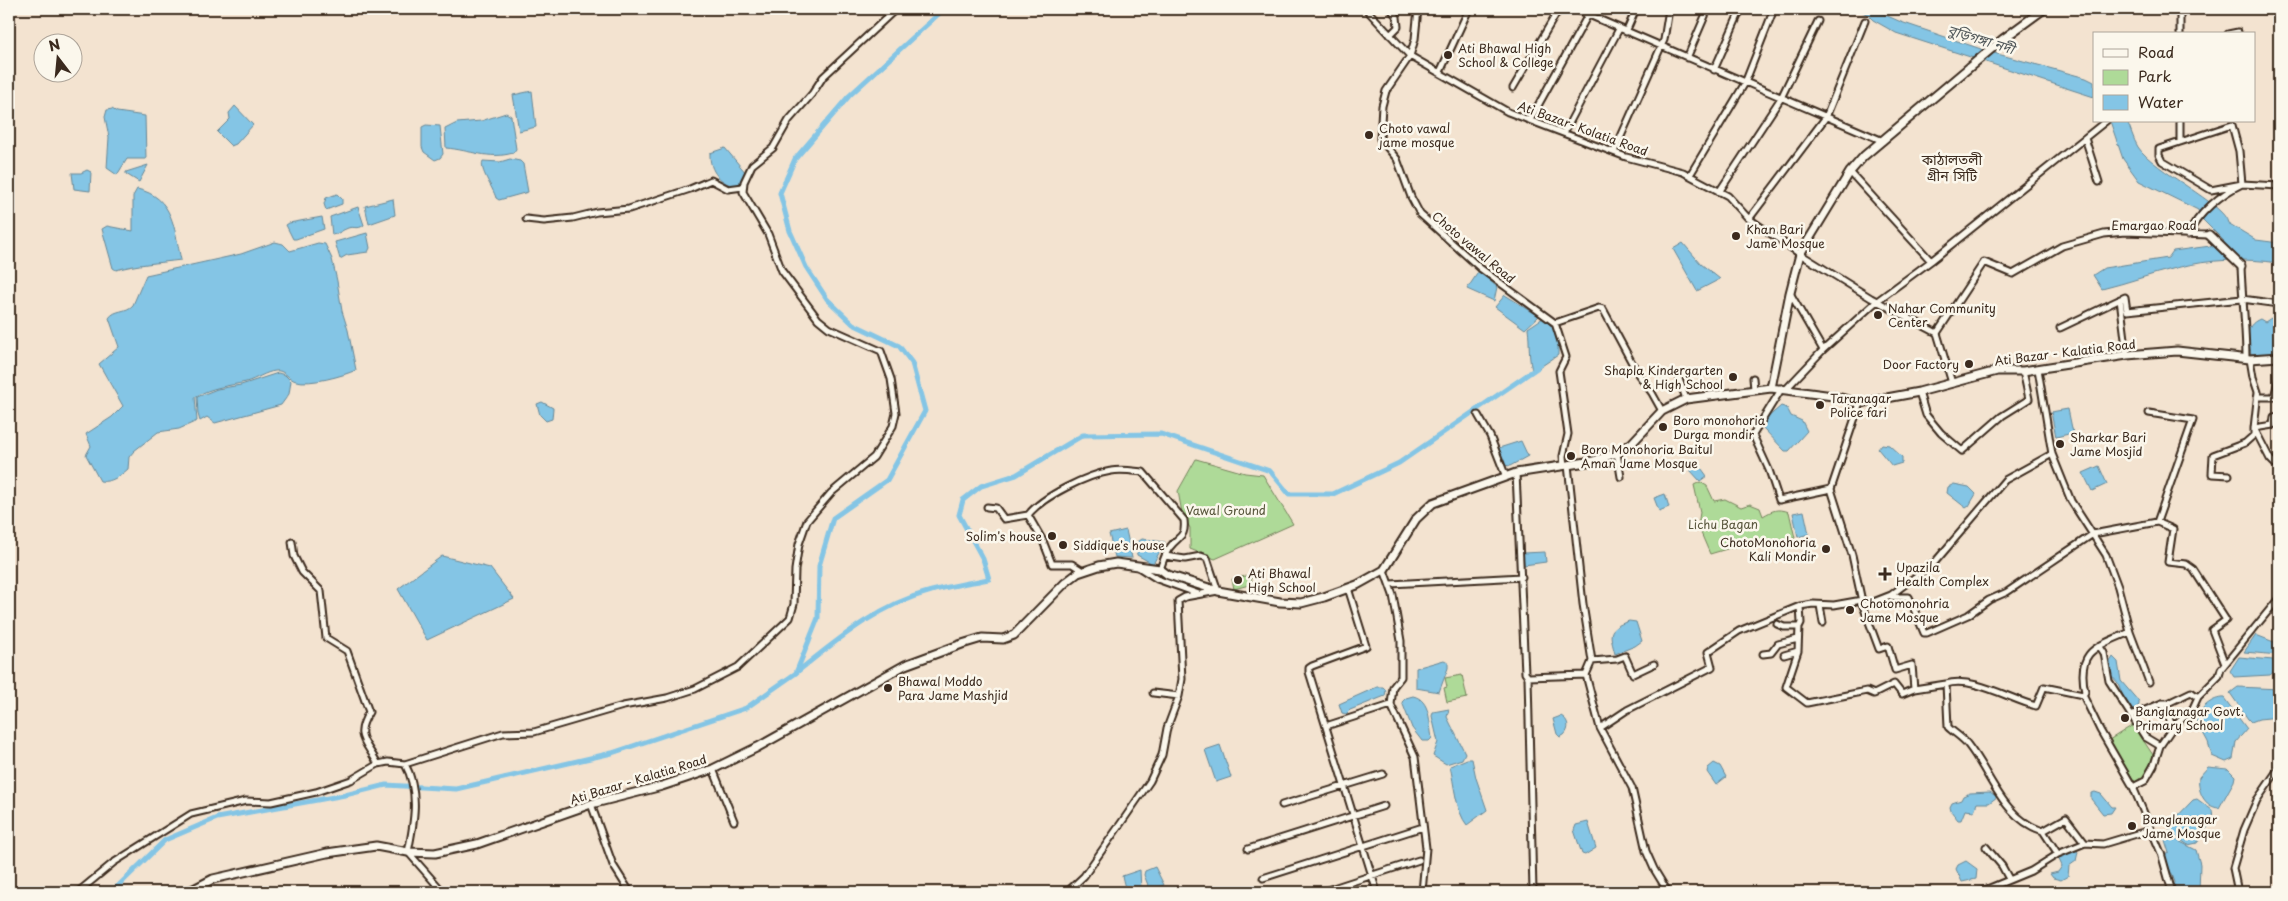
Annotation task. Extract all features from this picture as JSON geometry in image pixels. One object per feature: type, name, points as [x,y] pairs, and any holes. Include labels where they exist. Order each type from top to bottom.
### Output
[{"type":"main road","points":[[1771,388],[1790,292],[1800,254],[1850,172],[1864,156],[1976,64],[2003,39],[2044,9]]},
{"type":"main road","points":[[2210,235],[2242,266]]},
{"type":"main road","name":"Ati Bazar - Kalatia Road","points":[[1859,402],[1919,392],[1998,372],[2024,371],[2127,355],[2178,352],[2248,358],[2279,357]]},
{"type":"main road","points":[[1218,591],[1280,602],[1301,603],[1348,588],[1384,570],[1416,519],[1433,503],[1516,473],[1593,461],[1617,453],[1632,444],[1662,412],[1686,400],[1754,389],[1784,388],[1859,402]]},
{"type":"main road","name":"Ati Bazar - Kalatia Road","points":[[188,892],[213,879],[327,853],[376,846],[408,852],[435,853],[476,844],[591,804],[662,786],[713,769],[758,747],[906,666],[982,638],[1003,639],[1014,635],[1065,583],[1083,571],[1116,563],[1134,564],[1160,569],[1168,575],[1218,591]]},
{"type":"street","points":[[78,892],[113,863],[191,814],[246,801],[271,802],[316,792],[351,780],[378,764],[388,762],[405,764],[503,733],[534,732],[623,706],[667,698],[695,690],[738,667],[790,618],[794,604],[795,570],[799,544],[806,521],[831,493],[874,457],[893,426],[896,412],[887,365],[881,351],[828,328],[818,319],[782,271],[768,234],[743,192],[743,187],[752,165],[773,148],[789,120],[812,94],[823,77],[896,9]]},
{"type":"street","name":"Ati Bazar- Kolatia Road","points":[[1366,9],[1410,56],[1508,112],[1614,152],[1690,175],[1728,196],[1749,219],[1800,254],[1877,301],[1938,333]]},
{"type":"street","points":[[1390,35],[1398,26],[1397,17],[1391,9]]},
{"type":"street","name":"Choto vawal Road","points":[[1418,9],[1416,39],[1410,56],[1386,91],[1380,134],[1385,147],[1397,159],[1411,197],[1420,214],[1480,268],[1556,324]]},
{"type":"street","points":[[1440,72],[1469,9]]},
{"type":"street","points":[[1513,88],[1559,9]]},
{"type":"street","points":[[1575,9],[1883,141]]},
{"type":"street","points":[[1530,120],[1595,9]]},
{"type":"street","points":[[1626,32],[1636,9]]},
{"type":"street","points":[[1614,152],[1661,47],[1667,26],[1669,9]]},
{"type":"street","points":[[1687,58],[1708,9]]},
{"type":"street","points":[[1714,70],[1741,9]]},
{"type":"street","points":[[1690,175],[1745,82],[1774,9]]},
{"type":"street","points":[[2180,9],[2180,32]]},
{"type":"street","points":[[1719,192],[1781,98],[1818,21]]},
{"type":"street","points":[[1749,219],[1826,117],[1866,21]]},
{"type":"street","points":[[1564,133],[1619,29]]},
{"type":"street","points":[[1831,489],[1779,500],[1769,470],[1753,435],[1784,388],[1877,301],[1931,261],[2105,122]]},
{"type":"street","points":[[2180,122],[2180,142]]},
{"type":"street","points":[[2242,184],[2239,151],[2232,125],[2160,149],[2159,155],[2162,161],[2211,190],[2242,184],[2279,186]]},
{"type":"street","points":[[2084,138],[2100,182]]},
{"type":"street","points":[[1850,172],[1931,261]]},
{"type":"street","points":[[526,219],[544,221],[573,218],[629,208],[690,189],[711,180],[728,189],[743,187]]},
{"type":"street","points":[[2188,235],[2193,224],[2226,192],[2242,184]]},
{"type":"street","name":"Emargao Road","points":[[1938,333],[1984,262],[2013,274],[2062,246],[2104,234],[2125,232],[2210,235]]},
{"type":"street","points":[[2229,475],[2212,474],[2213,455],[2244,443],[2254,435],[2258,392],[2248,358],[2246,317],[2242,299],[2242,266]]},
{"type":"street","points":[[1790,292],[1821,352]]},
{"type":"street","points":[[2060,328],[2125,297],[2127,311],[2242,299],[2279,304]]},
{"type":"street","points":[[2120,299],[2127,355]]},
{"type":"street","points":[[1662,412],[1652,392],[1638,374],[1604,309],[1599,308],[1556,324],[1566,357],[1559,371],[1568,434],[1563,456],[1566,465],[1592,661],[1586,675],[1600,728],[1632,788],[1646,851],[1668,892]]},
{"type":"street","points":[[1938,333],[1952,383]]},
{"type":"street","points":[[2038,369],[2052,454],[2071,501],[2106,555],[2118,587],[2130,632],[2149,682]]},
{"type":"street","points":[[1919,392],[1926,415],[1941,433],[1962,451],[2002,416],[2029,399],[2024,371]]},
{"type":"street","points":[[1753,378],[1754,389]]},
{"type":"street","points":[[2257,397],[2274,397],[2279,378]]},
{"type":"street","points":[[1679,379],[1686,400]]},
{"type":"street","points":[[1859,402],[1831,489],[1852,555],[1863,606],[1879,649],[1888,646],[1895,670],[1912,665],[1914,689]]},
{"type":"street","points":[[2149,413],[2193,420],[2156,522]]},
{"type":"street","points":[[1478,415],[1490,436],[1506,477]]},
{"type":"street","points":[[2254,428],[2272,425],[2274,416],[2279,416]]},
{"type":"street","points":[[2254,428],[2270,459],[2275,464],[2279,464]]},
{"type":"street","points":[[1617,453],[1621,477]]},
{"type":"street","points":[[1863,606],[1891,595],[1935,562],[1955,541],[1982,504],[2005,480],[2052,454]]},
{"type":"street","points":[[987,507],[996,508],[1004,519],[1028,515],[1046,499],[1073,485],[1112,471],[1143,472],[1184,520],[1185,527],[1182,535],[1171,545],[1160,569]]},
{"type":"street","points":[[1516,473],[1525,673],[1528,677],[1533,892]]},
{"type":"street","points":[[1028,515],[1043,540],[1052,564],[1072,564],[1083,571]]},
{"type":"street","points":[[1891,595],[1892,597],[1909,597],[1924,633],[1928,633],[1968,615],[1989,600],[2007,592],[2093,534],[2156,522],[2172,529],[2168,562],[2186,564],[2193,569],[2226,620],[2212,630],[2225,664]]},
{"type":"street","points":[[292,542],[294,556],[302,572],[321,591],[326,638],[346,651],[362,690],[369,712],[361,725],[361,733],[378,764]]},
{"type":"street","points":[[1067,892],[1084,876],[1150,782],[1162,755],[1167,728],[1179,696],[1182,679],[1178,601],[1185,597],[1218,591],[1207,558],[1201,556],[1185,559],[1165,556]]},
{"type":"street","points":[[1134,564],[1157,579],[1187,591],[1201,594]]},
{"type":"street","points":[[1384,570],[1390,584],[1401,641],[1401,677],[1393,686],[1391,705],[1415,757],[1426,848],[1422,892]]},
{"type":"street","points":[[1390,584],[1522,577]]},
{"type":"street","points":[[1348,588],[1366,646],[1309,668],[1377,892]]},
{"type":"street","points":[[2134,786],[2145,781],[2154,765],[2160,746],[2173,727],[2192,710],[2198,697],[2219,676],[2225,664],[2279,598]]},
{"type":"street","points":[[1600,728],[1627,710],[1712,667],[1708,652],[1725,639],[1756,623],[1800,606],[1834,605],[1862,600]]},
{"type":"street","points":[[1820,605],[1823,623]]},
{"type":"street","points":[[1800,606],[1801,623],[1799,627],[1798,651],[1786,687],[1808,704],[1867,691],[1874,694],[1894,684],[1902,694],[1914,689],[1957,681],[1975,684],[2006,697],[2036,706],[2044,687],[2083,695]]},
{"type":"street","points":[[1777,624],[1784,627],[1799,627]]},
{"type":"street","points":[[2083,695],[2086,692],[2082,667],[2085,657],[2130,632]]},
{"type":"street","points":[[1764,654],[1770,652],[1778,644],[1798,639]]},
{"type":"street","points":[[2100,647],[2104,653],[2109,681],[2145,737],[2160,746]]},
{"type":"street","points":[[1784,655],[1798,651]]},
{"type":"street","points":[[1592,661],[1617,660],[1625,656],[1633,674],[1654,664]]},
{"type":"street","points":[[1528,677],[1586,675]]},
{"type":"street","points":[[1946,684],[1948,727],[1968,745],[1991,785],[2008,805],[2032,827],[2043,831],[2058,854]]},
{"type":"street","points":[[2132,716],[2162,702],[2168,703],[2191,692],[2198,697]]},
{"type":"street","points":[[1153,693],[1179,696]]},
{"type":"street","points":[[2083,695],[2100,730],[2134,786],[2150,830],[2161,853],[2172,892]]},
{"type":"street","points":[[2162,702],[2173,727]]},
{"type":"street","points":[[1326,726],[1391,705]]},
{"type":"street","points":[[405,764],[412,782],[415,819],[408,852],[443,892]]},
{"type":"street","points":[[2238,892],[2233,868],[2244,830],[2257,800],[2279,768]]},
{"type":"street","points":[[713,769],[734,821]]},
{"type":"street","points":[[1282,805],[1383,774]]},
{"type":"street","points":[[591,804],[614,865],[630,892]]},
{"type":"street","points":[[1248,849],[1384,806]]},
{"type":"street","points":[[2043,831],[2066,818],[2085,843]]},
{"type":"street","points":[[1263,878],[1423,827]]},
{"type":"street","points":[[1980,892],[2031,870],[2058,854],[2085,843],[2103,844],[2150,830]]},
{"type":"street","points":[[1986,847],[2002,866],[2009,879]]},
{"type":"street","points":[[1321,892],[1419,860]]},
{"type":"green space","name":"Vawal Ground","points":[[1196,459],[1245,473],[1263,475],[1293,524],[1215,559],[1190,549],[1190,528],[1182,513],[1178,491]]},
{"type":"green space","name":"Lichu Bagan","points":[[1700,482],[1707,486],[1714,501],[1725,499],[1741,507],[1750,504],[1760,508],[1763,516],[1776,510],[1789,512],[1795,538],[1730,548],[1710,554],[1698,526],[1700,512],[1694,485]]},
{"type":"green space","points":[[1250,575],[1253,584],[1234,589],[1232,579]]},
{"type":"green space","points":[[1462,675],[1467,698],[1447,702],[1444,688],[1447,687],[1445,678]]},
{"type":"green space","points":[[2133,725],[2153,755],[2147,773],[2135,782],[2109,740]]},
{"type":"water","points":[[1857,9],[1872,9],[1901,22],[1990,52],[2086,78],[2093,82],[2093,97],[1896,33],[1873,20]]},
{"type":"water","points":[[532,91],[536,127],[519,131],[513,95]]},
{"type":"water","points":[[235,106],[253,125],[236,144],[231,146],[217,132],[230,119],[229,113]]},
{"type":"water","points":[[112,109],[117,112],[145,116],[146,159],[127,159],[117,175],[107,168],[109,137],[105,117],[107,110]]},
{"type":"water","points":[[506,113],[511,116],[516,149],[513,153],[488,155],[446,148],[445,129],[457,123],[481,121]]},
{"type":"water","points":[[2110,122],[2127,122],[2136,144],[2146,156],[2215,206],[2224,215],[2228,223],[2256,240],[2279,243],[2279,263],[2253,260],[2215,261],[2167,270],[2102,289],[2093,275],[2104,268],[2168,258],[2173,251],[2218,245],[2224,241],[2200,217],[2198,210],[2139,181],[2123,159]]},
{"type":"water","points":[[426,125],[440,126],[443,154],[435,160],[424,152],[422,147],[422,127]]},
{"type":"water","points":[[725,148],[746,173],[738,186],[721,180],[712,166],[710,153]]},
{"type":"water","points":[[510,159],[520,161],[523,164],[528,192],[499,200],[496,198],[485,174],[482,165],[483,161],[500,162]]},
{"type":"water","points":[[148,165],[139,182],[126,174],[126,172]]},
{"type":"water","points":[[87,170],[91,172],[90,191],[74,189],[72,173],[81,173]]},
{"type":"water","points":[[137,189],[149,193],[165,207],[174,226],[181,260],[116,270],[113,268],[102,229],[107,226],[133,231],[133,196]]},
{"type":"water","points":[[337,194],[342,199],[342,204],[326,210],[324,204],[326,198]]},
{"type":"water","points":[[393,199],[395,215],[369,224],[365,206]]},
{"type":"water","points":[[358,207],[364,225],[348,228],[332,235],[330,217]]},
{"type":"water","points":[[322,217],[324,229],[296,239],[293,239],[286,225],[289,223]]},
{"type":"water","points":[[367,233],[370,248],[368,252],[347,255],[340,259],[335,242]]},
{"type":"water","points":[[275,242],[283,244],[290,251],[318,243],[325,244],[332,259],[356,370],[343,375],[309,382],[296,381],[281,371],[275,371],[246,382],[201,394],[195,397],[197,421],[179,429],[158,432],[129,457],[128,469],[125,472],[112,480],[100,481],[86,455],[91,446],[86,434],[112,417],[123,406],[99,364],[119,347],[109,318],[111,315],[133,305],[146,275],[241,254]]},
{"type":"water","points":[[1683,243],[1701,264],[1720,279],[1697,291],[1673,249]]},
{"type":"water","points":[[1479,271],[1497,287],[1494,301],[1467,289]]},
{"type":"water","points":[[1505,295],[1539,316],[1525,329],[1495,307]]},
{"type":"water","points":[[1543,318],[1558,333],[1558,355],[1533,372],[1531,368],[1528,328]]},
{"type":"water","points":[[2271,318],[2279,324],[2279,354],[2251,354],[2248,334],[2251,325],[2260,319],[2265,322]]},
{"type":"water","points":[[278,373],[285,375],[291,381],[289,394],[281,405],[215,423],[207,417],[200,421],[197,397],[217,389],[241,385]]},
{"type":"water","points":[[542,402],[553,408],[552,419],[546,421],[540,415],[537,404]]},
{"type":"water","points":[[1781,406],[1787,408],[1791,416],[1802,421],[1807,431],[1789,451],[1785,451],[1762,427],[1767,418]]},
{"type":"water","points":[[2068,409],[2073,433],[2056,437],[2051,412]]},
{"type":"water","points":[[1521,441],[1528,456],[1510,466],[1503,465],[1499,448]]},
{"type":"water","points":[[1882,444],[1889,445],[1902,457],[1902,463],[1892,466],[1878,449]]},
{"type":"water","points":[[1699,465],[1707,476],[1700,481],[1690,470]]},
{"type":"water","points":[[2099,466],[2107,484],[2092,491],[2083,473]]},
{"type":"water","points":[[1954,484],[1969,487],[1976,494],[1966,508],[1947,493],[1948,487]]},
{"type":"water","points":[[1665,494],[1669,507],[1659,511],[1654,498]]},
{"type":"water","points":[[1804,511],[1809,534],[1798,537],[1793,513]]},
{"type":"water","points":[[1126,530],[1132,558],[1115,557],[1109,534]]},
{"type":"water","points":[[1142,539],[1165,542],[1153,564],[1137,555],[1136,543]]},
{"type":"water","points":[[1545,552],[1546,562],[1524,565],[1523,553]]},
{"type":"water","points":[[442,556],[490,568],[514,599],[427,640],[398,589]]},
{"type":"water","points":[[1629,621],[1636,622],[1642,641],[1615,654],[1611,637],[1613,630]]},
{"type":"water","points":[[2256,635],[2279,644],[2279,655],[2244,652]]},
{"type":"water","points":[[2113,657],[2118,662],[2121,681],[2139,702],[2139,705],[2132,711],[2126,704],[2118,683],[2110,674],[2108,665]]},
{"type":"water","points":[[2239,657],[2273,660],[2275,671],[2270,675],[2234,677],[2230,671]]},
{"type":"water","points":[[1444,660],[1448,662],[1448,668],[1439,692],[1416,688],[1416,668]]},
{"type":"water","points":[[1377,687],[1383,687],[1386,690],[1385,696],[1350,710],[1346,714],[1342,713],[1339,704]]},
{"type":"water","points":[[2238,687],[2279,689],[2279,717],[2259,719],[2251,722],[2230,693]]},
{"type":"water","points":[[1413,696],[1419,698],[1426,707],[1432,738],[1429,741],[1422,741],[1412,728],[1402,702],[1406,698]]},
{"type":"water","points":[[2224,698],[2247,729],[2236,742],[2233,759],[2226,762],[2212,756],[2208,742],[2196,720],[2207,704],[2215,699]]},
{"type":"water","points":[[1449,709],[1447,717],[1465,753],[1462,759],[1446,764],[1433,756],[1438,742],[1432,716],[1433,712]]},
{"type":"water","points":[[1561,716],[1566,720],[1568,727],[1566,733],[1560,737],[1557,734],[1553,719]]},
{"type":"water","points":[[1220,745],[1231,777],[1216,782],[1205,750]]},
{"type":"water","points":[[1467,759],[1472,759],[1476,778],[1487,810],[1467,825],[1460,813],[1450,766]]},
{"type":"water","points":[[1714,763],[1720,766],[1726,777],[1716,785],[1707,772],[1708,768]]},
{"type":"water","points":[[2208,767],[2228,769],[2235,776],[2219,808],[2209,805],[2200,792],[2199,777]]},
{"type":"water","points":[[1990,792],[1997,797],[1989,803],[1977,803],[1974,811],[1965,810],[1961,820],[1958,820],[1950,807],[1952,803],[1961,800],[1963,796],[1970,793]]},
{"type":"water","points":[[2091,793],[2101,794],[2112,807],[2115,807],[2111,813],[2103,814],[2091,799]]},
{"type":"water","points":[[2197,799],[2212,810],[2213,819],[2197,843],[2188,845],[2172,834],[2168,826],[2193,800]]},
{"type":"water","points":[[1588,822],[1596,848],[1585,855],[1582,854],[1574,830],[1576,825]]},
{"type":"water","points":[[2165,834],[2196,850],[2200,864],[2199,892],[2173,892],[2175,882],[2164,855],[2169,853],[2164,837]]},
{"type":"water","points":[[2075,849],[2078,852],[2076,861],[2069,866],[2068,876],[2061,880],[2053,878],[2050,874],[2058,872],[2062,866],[2057,855]]},
{"type":"water","points":[[1966,861],[1977,869],[1976,879],[1962,882],[1956,869],[1958,865]]},
{"type":"water","points":[[1155,867],[1164,885],[1150,890],[1144,875],[1145,871]]},
{"type":"water","points":[[1140,870],[1141,890],[1126,892],[1122,876]]},
{"type":"waterway","points":[[112,892],[165,840],[217,818],[345,795],[386,785],[456,789],[612,753],[746,708],[796,673],[818,618],[819,566],[833,518],[887,480],[925,411],[912,363],[899,346],[853,324],[827,299],[806,267],[790,231],[780,193],[795,159],[849,96],[944,9]]},
{"type":"waterway","points":[[797,672],[858,625],[892,606],[936,590],[989,579],[983,559],[959,515],[963,500],[981,486],[1016,475],[1083,435],[1161,434],[1270,471],[1289,494],[1333,494],[1399,463],[1537,368]]},
{"type":"place","name":"Ati Bhawal High School & College","points":[[1448,55]]},
{"type":"place","name":"Choto vawal jame mosque","points":[[1369,135]]},
{"type":"place","name":"Khan Bari Jame Mosque","points":[[1736,236]]},
{"type":"place","name":"Nahar Community Center","points":[[1878,315]]},
{"type":"place","name":"Door Factory","points":[[1969,364]]},
{"type":"place","name":"Shapla Kindergarten & High School","points":[[1733,377]]},
{"type":"place","name":"Taranagar Police fari","points":[[1820,405]]},
{"type":"place","name":"Boro monohoria Durga mondir","points":[[1663,427]]},
{"type":"place","name":"Sharkar Bari Jame Mosjid","points":[[2060,444]]},
{"type":"place","name":"Boro Monohoria Baitul Aman Jame Mosque","points":[[1571,456]]},
{"type":"place","name":"Solim's house","points":[[1052,536]]},
{"type":"place","name":"Siddique's house","points":[[1063,545]]},
{"type":"place","name":"ChotoMonohoria Kali Mondir","points":[[1826,549]]},
{"type":"place","name":"Upazila Health Complex","points":[[1885,574]]},
{"type":"place","name":"Ati Bhawal High School","points":[[1238,580]]},
{"type":"place","name":"Chotomonohria Jame Mosque","points":[[1850,610]]},
{"type":"place","name":"Bhawal Moddo Para Jame Mashjid","points":[[888,688]]},
{"type":"place","name":"Banglanagar Govt. Primary School","points":[[2125,718]]},
{"type":"place","name":"Banglanagar Jame Mosque","points":[[2132,826]]},
{"type":"district","name":"কাঠালতলী গ্রীন সিটি","points":[[1952,168]]},
{"type":"water label","name":"বুড়িগঙ্গা নদী","points":[[1981,39]]}]
